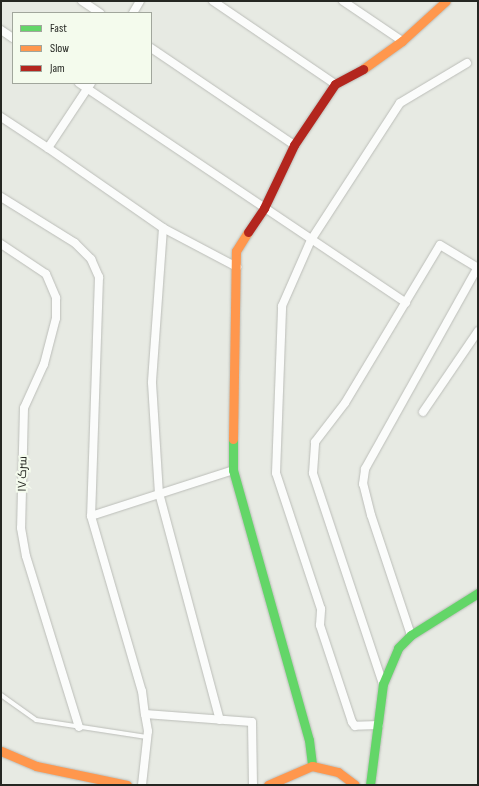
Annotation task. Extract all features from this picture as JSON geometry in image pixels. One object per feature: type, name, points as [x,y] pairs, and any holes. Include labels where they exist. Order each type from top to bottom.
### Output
[{"type":"street","points":[[82,1],[98,12]]},
{"type":"street","points":[[134,12],[140,1]]},
{"type":"street","points":[[213,1],[335,84]]},
{"type":"street","points":[[343,1],[402,41]]},
{"type":"street","points":[[312,766],[309,740],[233,470],[237,267],[236,251],[264,208],[294,145],[335,84],[355,75],[402,41],[446,1]]},
{"type":"street","points":[[1,30],[12,37]]},
{"type":"street","points":[[152,49],[294,145]]},
{"type":"street","points":[[379,725],[355,726],[352,722],[320,625],[321,608],[276,473],[282,306],[310,240],[400,103],[467,63]]},
{"type":"street","points":[[48,148],[89,86],[310,240],[406,303]]},
{"type":"street","points":[[1,117],[163,228],[237,267]]},
{"type":"street","points":[[1,197],[75,243],[91,259],[98,277],[91,516],[142,691],[147,737],[142,785]]},
{"type":"street","points":[[163,228],[152,383],[159,493],[220,720]]},
{"type":"street","name":"سرک ۱۷","points":[[1,244],[46,274],[56,298],[56,318],[44,364],[24,408],[21,528],[26,556],[79,727]]},
{"type":"street","points":[[383,684],[313,473],[315,442],[345,403],[440,245],[478,268],[365,469],[363,484],[371,515],[411,635]]},
{"type":"street","points":[[423,412],[478,331]]},
{"type":"street","points":[[91,516],[233,470]]},
{"type":"street","points":[[370,785],[379,725],[383,684],[398,648],[411,635],[478,593]]},
{"type":"street","points":[[145,714],[252,722],[253,785]]},
{"type":"street","points":[[1,751],[36,766],[127,785]]},
{"type":"street","points":[[268,785],[312,766],[324,767],[338,772],[355,785]]},
{"type":"lane","points":[[1,695],[36,720],[147,737]]},
{"type":"traffic: fast","points":[[233,439],[233,470],[309,740],[312,766]]},
{"type":"traffic: fast","points":[[370,785],[383,684],[398,648],[411,635],[478,593]]},
{"type":"traffic: slow","points":[[363,69],[402,41],[446,1]]},
{"type":"traffic: slow","points":[[233,439],[236,251],[248,232]]},
{"type":"traffic: slow","points":[[1,751],[36,766],[127,785]]},
{"type":"traffic: slow","points":[[268,785],[312,766],[338,772],[355,785]]},
{"type":"traffic: jam","points":[[248,232],[264,208],[294,145],[335,84],[363,69]]}]
